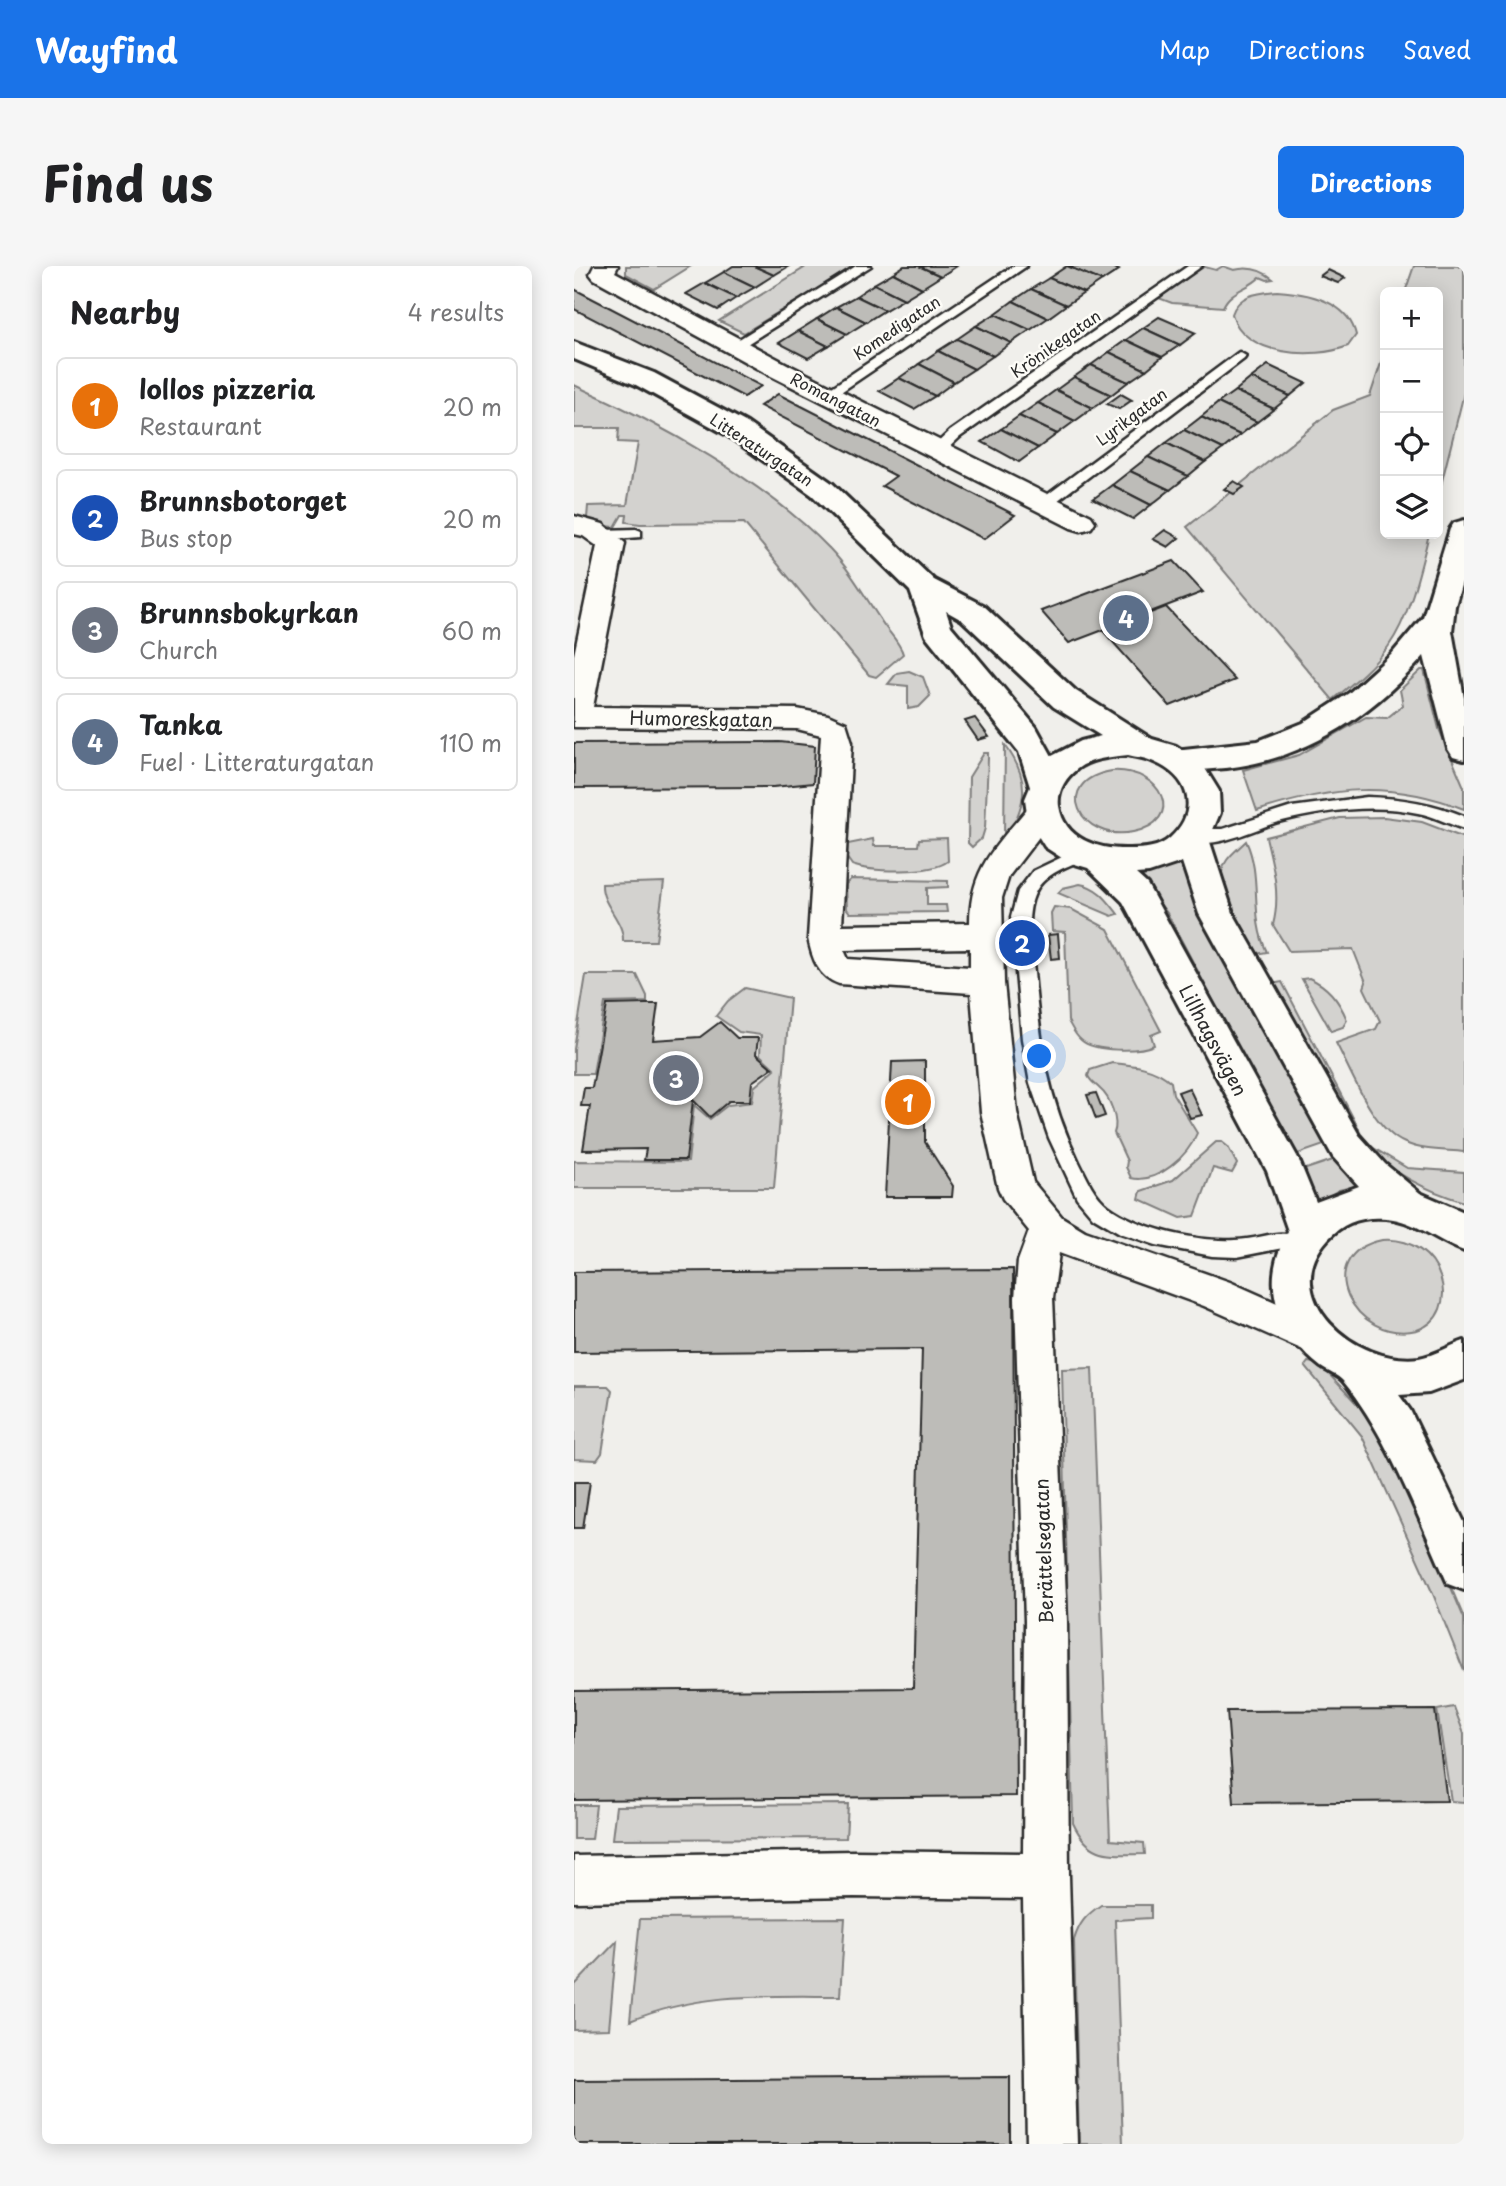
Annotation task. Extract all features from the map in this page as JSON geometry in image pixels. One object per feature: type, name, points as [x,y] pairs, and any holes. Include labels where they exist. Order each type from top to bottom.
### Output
[{"type":"main road","name":"Litteraturgatan","points":[[574,350],[645,379],[737,429],[822,489],[925,587],[973,613],[1065,699],[1140,746]]},
{"type":"main road","points":[[1176,759],[1228,757],[1293,741],[1324,724],[1372,691],[1401,665],[1437,620],[1464,529]]},
{"type":"main road","points":[[925,587],[937,629],[1025,735],[1035,752],[1043,798]]},
{"type":"main road","points":[[1437,620],[1442,669],[1451,711],[1464,749]]},
{"type":"main road","points":[[1043,798],[1055,768],[1082,751],[1104,745],[1140,746],[1176,759],[1192,772],[1204,794],[1206,811],[1193,837],[1174,852],[1151,860],[1126,863],[1090,857]]},
{"type":"main road","name":"Lillhagsvägen","points":[[1043,798],[1055,836],[1090,857],[1135,893],[1285,1169],[1304,1239]]},
{"type":"main road","points":[[1193,837],[1216,914],[1346,1146],[1372,1175],[1405,1204]]},
{"type":"main road","points":[[1464,1234],[1442,1217],[1405,1204],[1378,1201],[1351,1205],[1327,1216],[1304,1239],[1293,1267],[1293,1292],[1306,1324],[1329,1350],[1357,1367],[1390,1376],[1407,1377],[1439,1372],[1464,1359]]},
{"type":"main road","points":[[1357,1367],[1395,1424],[1464,1569]]},
{"type":"street","name":"Romangatan","points":[[606,266],[602,274],[645,299],[827,395],[1081,522]]},
{"type":"street","points":[[574,525],[580,524],[603,535]]},
{"type":"street","name":"Humoreskgatan","points":[[603,535],[611,543],[575,717],[797,719],[828,725],[835,730],[837,742],[825,938],[828,956],[839,971],[944,976],[987,983]]},
{"type":"street","points":[[1043,798],[994,872],[986,898],[987,983],[999,1112],[1016,1188],[1049,1228],[1073,1242],[1217,1294],[1317,1339]]},
{"type":"street","points":[[825,938],[986,935]]},
{"type":"street","name":"Berättelsegatan","points":[[1049,1228],[1037,1261],[1034,1298],[1046,1621],[1046,1876],[1052,2144]]},
{"type":"street","points":[[574,1879],[854,1874],[1046,1876]]},
{"type":"lane","points":[[734,346],[865,266]]},
{"type":"lane","name":"Komedigatan","points":[[827,395],[1021,266]]},
{"type":"lane","name":"Krönikegatan","points":[[937,451],[955,434],[1196,266]]},
{"type":"lane","name":"Lyrikgatan","points":[[1044,504],[1239,356]]},
{"type":"lane","points":[[603,535],[636,534]]},
{"type":"lane","points":[[1193,837],[1217,836],[1288,814],[1335,804],[1369,802],[1405,804],[1464,823]]},
{"type":"lane","points":[[1090,857],[1055,865],[1033,880],[1022,898],[1020,917],[1031,1039],[1038,1083],[1058,1138],[1084,1192],[1100,1211],[1126,1227],[1156,1237],[1212,1248],[1237,1249],[1283,1240],[1304,1239]]},
{"type":"shaded area","points":[[626,266],[691,266],[654,289],[626,274]]},
{"type":"shaded area","points":[[800,266],[855,266],[744,333],[719,321],[804,268]]},
{"type":"shaded area","points":[[1201,266],[1216,270],[1223,266],[1234,270],[1255,269],[1273,279],[1260,277],[1230,297],[1223,307],[1172,303],[1156,297]]},
{"type":"shaded area","points":[[1414,266],[1464,266],[1464,393],[1443,477],[1443,287],[1407,287]]},
{"type":"shaded area","points":[[1277,291],[1314,297],[1336,307],[1352,323],[1356,335],[1348,346],[1317,353],[1281,351],[1250,339],[1239,328],[1232,314],[1235,307],[1244,298]]},
{"type":"shaded area","points":[[1380,366],[1380,539],[1428,539],[1413,592],[1396,635],[1375,662],[1333,700],[1187,527],[1333,410],[1370,396]]},
{"type":"shaded area","points":[[574,385],[641,417],[710,456],[775,500],[804,524],[844,565],[903,654],[876,677],[869,675],[744,523],[640,524],[626,522],[627,515],[622,515],[615,527],[596,525],[587,518],[588,506],[627,505],[638,443],[618,442],[619,428],[574,428]]},
{"type":"shaded area","points":[[1424,670],[1439,729],[1464,787],[1464,809],[1411,794],[1360,790],[1310,796],[1257,811],[1243,770],[1299,755],[1366,717],[1387,718],[1403,705],[1400,690]]},
{"type":"shaded area","points":[[909,671],[923,677],[930,696],[919,707],[908,709],[908,686],[888,684],[897,673]]},
{"type":"shaded area","points":[[1005,745],[1019,769],[1023,791],[1019,813],[1006,838],[1004,837]]},
{"type":"shaded area","points":[[984,753],[988,753],[985,828],[982,838],[972,847],[968,843],[969,777]]},
{"type":"shaded area","points":[[1112,771],[1129,772],[1144,778],[1155,786],[1162,796],[1160,817],[1150,826],[1133,832],[1114,833],[1099,829],[1086,820],[1079,809],[1077,798],[1081,786],[1093,777]]},
{"type":"shaded area","points":[[1384,817],[1422,822],[1464,838],[1464,1152],[1412,1146],[1394,1136],[1373,1114],[1336,1043],[1376,1029],[1380,1021],[1364,988],[1366,982],[1353,949],[1289,951],[1273,925],[1276,892],[1266,837],[1340,818]]},
{"type":"shaded area","points":[[947,838],[948,861],[929,868],[873,869],[852,865],[847,858],[848,844],[873,839],[874,846],[918,846],[919,839]]},
{"type":"shaded area","points":[[1246,841],[1254,869],[1259,925],[1267,952],[1256,954],[1229,908],[1222,883],[1222,871],[1227,860]]},
{"type":"shaded area","points":[[1186,860],[1327,1144],[1295,1155],[1167,913],[1139,877]]},
{"type":"shaded area","points":[[851,879],[948,881],[948,887],[927,888],[927,905],[946,905],[947,912],[850,913],[847,909],[846,884]]},
{"type":"shaded area","points":[[664,882],[656,941],[623,941],[620,926],[605,899],[602,884]]},
{"type":"shaded area","points":[[1080,884],[1097,891],[1118,914],[1112,916],[1058,893],[1063,888]]},
{"type":"shaded area","points":[[1054,907],[1071,909],[1108,929],[1161,1031],[1151,1035],[1154,1045],[1128,1050],[1106,1049],[1087,1044],[1075,1034],[1068,1021],[1065,932],[1052,931],[1051,913]]},
{"type":"shaded area","points":[[586,975],[637,975],[647,1002],[605,1003],[593,1074],[574,1074],[574,1049]]},
{"type":"shaded area","points":[[1309,978],[1322,985],[1337,1001],[1347,1020],[1343,1027],[1331,1031],[1302,979]]},
{"type":"shaded area","points":[[1282,982],[1359,1129],[1351,1128],[1271,984]]},
{"type":"shaded area","points":[[745,988],[790,998],[774,1188],[574,1188],[574,1161],[688,1162],[694,1105],[710,1119],[728,1105],[752,1102],[754,1087],[775,1069],[760,1055],[761,1035],[739,1032],[716,1016],[728,1001]]},
{"type":"shaded area","points":[[1112,1063],[1136,1066],[1165,1077],[1171,1082],[1173,1094],[1197,1133],[1179,1159],[1151,1177],[1131,1178],[1126,1167],[1127,1161],[1114,1133],[1115,1122],[1110,1103],[1088,1076],[1090,1070]]},
{"type":"shaded area","points":[[1216,1142],[1222,1142],[1228,1147],[1237,1164],[1232,1173],[1213,1168],[1195,1216],[1181,1218],[1139,1199],[1141,1191],[1173,1180]]},
{"type":"shaded area","points":[[1372,1147],[1407,1168],[1464,1172],[1464,1202],[1437,1193],[1400,1174],[1366,1148]]},
{"type":"shaded area","points":[[1339,1158],[1366,1184],[1339,1190],[1314,1205],[1310,1184],[1303,1170]]},
{"type":"shaded area","points":[[1382,1240],[1403,1242],[1420,1250],[1433,1262],[1440,1278],[1443,1294],[1440,1309],[1432,1322],[1417,1330],[1394,1331],[1375,1324],[1359,1312],[1349,1296],[1344,1279],[1348,1262],[1360,1249]]},
{"type":"shaded area","points":[[1308,1362],[1326,1371],[1360,1407],[1381,1438],[1411,1493],[1464,1618],[1464,1671],[1433,1594],[1362,1436],[1305,1366]]},
{"type":"shaded area","points":[[1092,1368],[1110,1840],[1144,1843],[1145,1854],[1111,1854],[1094,1849],[1079,1835],[1073,1823],[1062,1369]]},
{"type":"shaded area","points":[[574,1386],[608,1386],[612,1390],[602,1453],[597,1460],[574,1459]]},
{"type":"shaded area","points":[[1454,1707],[1464,1734],[1464,1802],[1451,1801],[1437,1710]]},
{"type":"shaded area","points":[[848,1804],[846,1838],[612,1839],[616,1806]]},
{"type":"shaded area","points":[[574,1805],[596,1805],[592,1839],[574,1839]]},
{"type":"shaded area","points":[[1101,1905],[1151,1905],[1151,1918],[1115,1920],[1123,2144],[1079,2144],[1074,1940],[1084,1920]]},
{"type":"shaded area","points":[[845,1918],[840,1996],[759,1996],[708,2000],[630,2021],[640,1919]]},
{"type":"shaded area","points":[[617,1941],[609,2029],[574,2030],[574,1986]]},
{"type":"building","points":[[733,266],[754,266],[774,275],[755,287],[724,272]]},
{"type":"building","points":[[754,266],[789,266],[774,275]]},
{"type":"building","points":[[904,266],[919,266],[941,276],[922,288],[893,273]]},
{"type":"building","points":[[919,266],[957,266],[941,276]]},
{"type":"building","points":[[1067,266],[1111,266],[1119,270],[1102,281]]},
{"type":"building","points":[[1067,266],[1102,281],[1084,293],[1049,278]]},
{"type":"building","points":[[1328,270],[1345,278],[1338,283],[1320,276]]},
{"type":"building","points":[[724,272],[755,287],[736,298],[705,283]]},
{"type":"building","points":[[893,273],[922,288],[904,299],[874,284]]},
{"type":"building","points":[[1049,278],[1084,293],[1066,305],[1031,289]]},
{"type":"building","points":[[705,283],[736,298],[718,310],[686,294]]},
{"type":"building","points":[[874,284],[904,299],[885,310],[856,296]]},
{"type":"building","points":[[574,289],[761,386],[744,397],[574,309]]},
{"type":"building","points":[[1031,289],[1066,305],[1048,318],[1013,301]]},
{"type":"building","points":[[856,296],[885,310],[866,322],[836,307]]},
{"type":"building","points":[[1013,301],[1048,318],[1030,330],[995,314]]},
{"type":"building","points":[[836,307],[866,322],[847,334],[817,319]]},
{"type":"building","points":[[995,314],[1030,330],[1011,343],[976,326]]},
{"type":"building","points":[[1159,317],[1196,333],[1180,345],[1143,328]]},
{"type":"building","points":[[817,319],[847,334],[828,346],[798,331]]},
{"type":"building","points":[[976,326],[1011,343],[993,356],[957,339]]},
{"type":"building","points":[[1143,328],[1180,345],[1162,357],[1126,340]]},
{"type":"building","points":[[798,331],[828,346],[808,358],[779,343]]},
{"type":"building","points":[[957,339],[993,356],[974,369],[938,351]]},
{"type":"building","points":[[1126,340],[1162,357],[1146,370],[1109,352]]},
{"type":"building","points":[[938,351],[974,369],[954,382],[919,364]]},
{"type":"building","points":[[1109,352],[1146,370],[1128,382],[1091,365]]},
{"type":"building","points":[[919,364],[954,382],[935,396],[899,378]]},
{"type":"building","points":[[1091,365],[1128,382],[1111,395],[1074,377]]},
{"type":"building","points":[[1268,365],[1306,383],[1290,396],[1251,378]]},
{"type":"building","points":[[1074,377],[1111,395],[1093,408],[1056,390]]},
{"type":"building","points":[[899,378],[935,396],[914,409],[879,391]]},
{"type":"building","points":[[1251,378],[1290,396],[1274,409],[1235,391]]},
{"type":"building","points":[[1056,390],[1093,408],[1075,421],[1038,403]]},
{"type":"building","points":[[1235,391],[1274,409],[1257,422],[1218,403]]},
{"type":"building","points":[[778,394],[1015,515],[984,539],[882,486],[896,476],[760,406]]},
{"type":"building","points":[[1121,394],[1132,400],[1119,409],[1107,404]]},
{"type":"building","points":[[1038,403],[1075,421],[1057,434],[1019,416]]},
{"type":"building","points":[[1218,403],[1257,422],[1240,435],[1201,417]]},
{"type":"building","points":[[1019,416],[1057,434],[1038,448],[1001,429]]},
{"type":"building","points":[[1201,417],[1240,435],[1223,449],[1184,430]]},
{"type":"building","points":[[1001,429],[1038,448],[1019,462],[982,442]]},
{"type":"building","points":[[1184,430],[1223,449],[1205,462],[1166,443]]},
{"type":"building","points":[[1166,443],[1205,462],[1188,476],[1148,457]]},
{"type":"building","points":[[1148,457],[1188,476],[1170,490],[1130,471]]},
{"type":"building","points":[[1130,471],[1170,490],[1151,505],[1112,485]]},
{"type":"building","points":[[1234,481],[1244,487],[1234,494],[1224,489]]},
{"type":"building","points":[[1112,485],[1151,505],[1133,519],[1093,499]]},
{"type":"building","points":[[1165,530],[1179,538],[1168,547],[1153,539]]},
{"type":"building","points":[[1174,561],[1203,592],[1069,643],[1041,611]]},
{"type":"building","points":[[1166,607],[1235,680],[1170,706],[1103,631]]},
{"type":"building","points":[[975,718],[989,737],[978,740],[965,721]]},
{"type":"building","points":[[780,742],[815,746],[813,783],[773,787],[574,788],[574,743]]},
{"type":"building","points":[[1058,934],[1060,958],[1051,959],[1048,935]]},
{"type":"building","points":[[658,1004],[653,1040],[700,1037],[720,1022],[737,1038],[758,1038],[756,1054],[772,1068],[752,1082],[750,1101],[729,1101],[710,1117],[693,1100],[686,1160],[644,1160],[646,1149],[583,1150],[590,1106],[581,1106],[584,1088],[592,1088],[607,1005]]},
{"type":"building","points":[[925,1061],[925,1142],[953,1186],[952,1197],[885,1197],[892,1062]]},
{"type":"building","points":[[1189,1088],[1202,1115],[1190,1118],[1178,1092]]},
{"type":"building","points":[[1096,1093],[1105,1116],[1096,1119],[1087,1095]]},
{"type":"building","points":[[1013,1269],[1016,1796],[574,1800],[574,1691],[913,1688],[922,1349],[574,1352],[574,1272]]},
{"type":"building","points":[[574,1482],[590,1482],[583,1528],[574,1528]]},
{"type":"building","points":[[1435,1710],[1447,1801],[1234,1803],[1227,1711]]},
{"type":"building","points":[[1010,2077],[1010,2144],[574,2144],[574,2080]]},
{"type":"place","name":"Tanka","points":[[1126,618]]},
{"type":"place","name":"Brunnsbotorget","points":[[1022,943]]},
{"type":"place","name":"Brunnsbokyrkan","points":[[676,1078]]},
{"type":"place","name":"lollos pizzeria","points":[[908,1102]]}]
